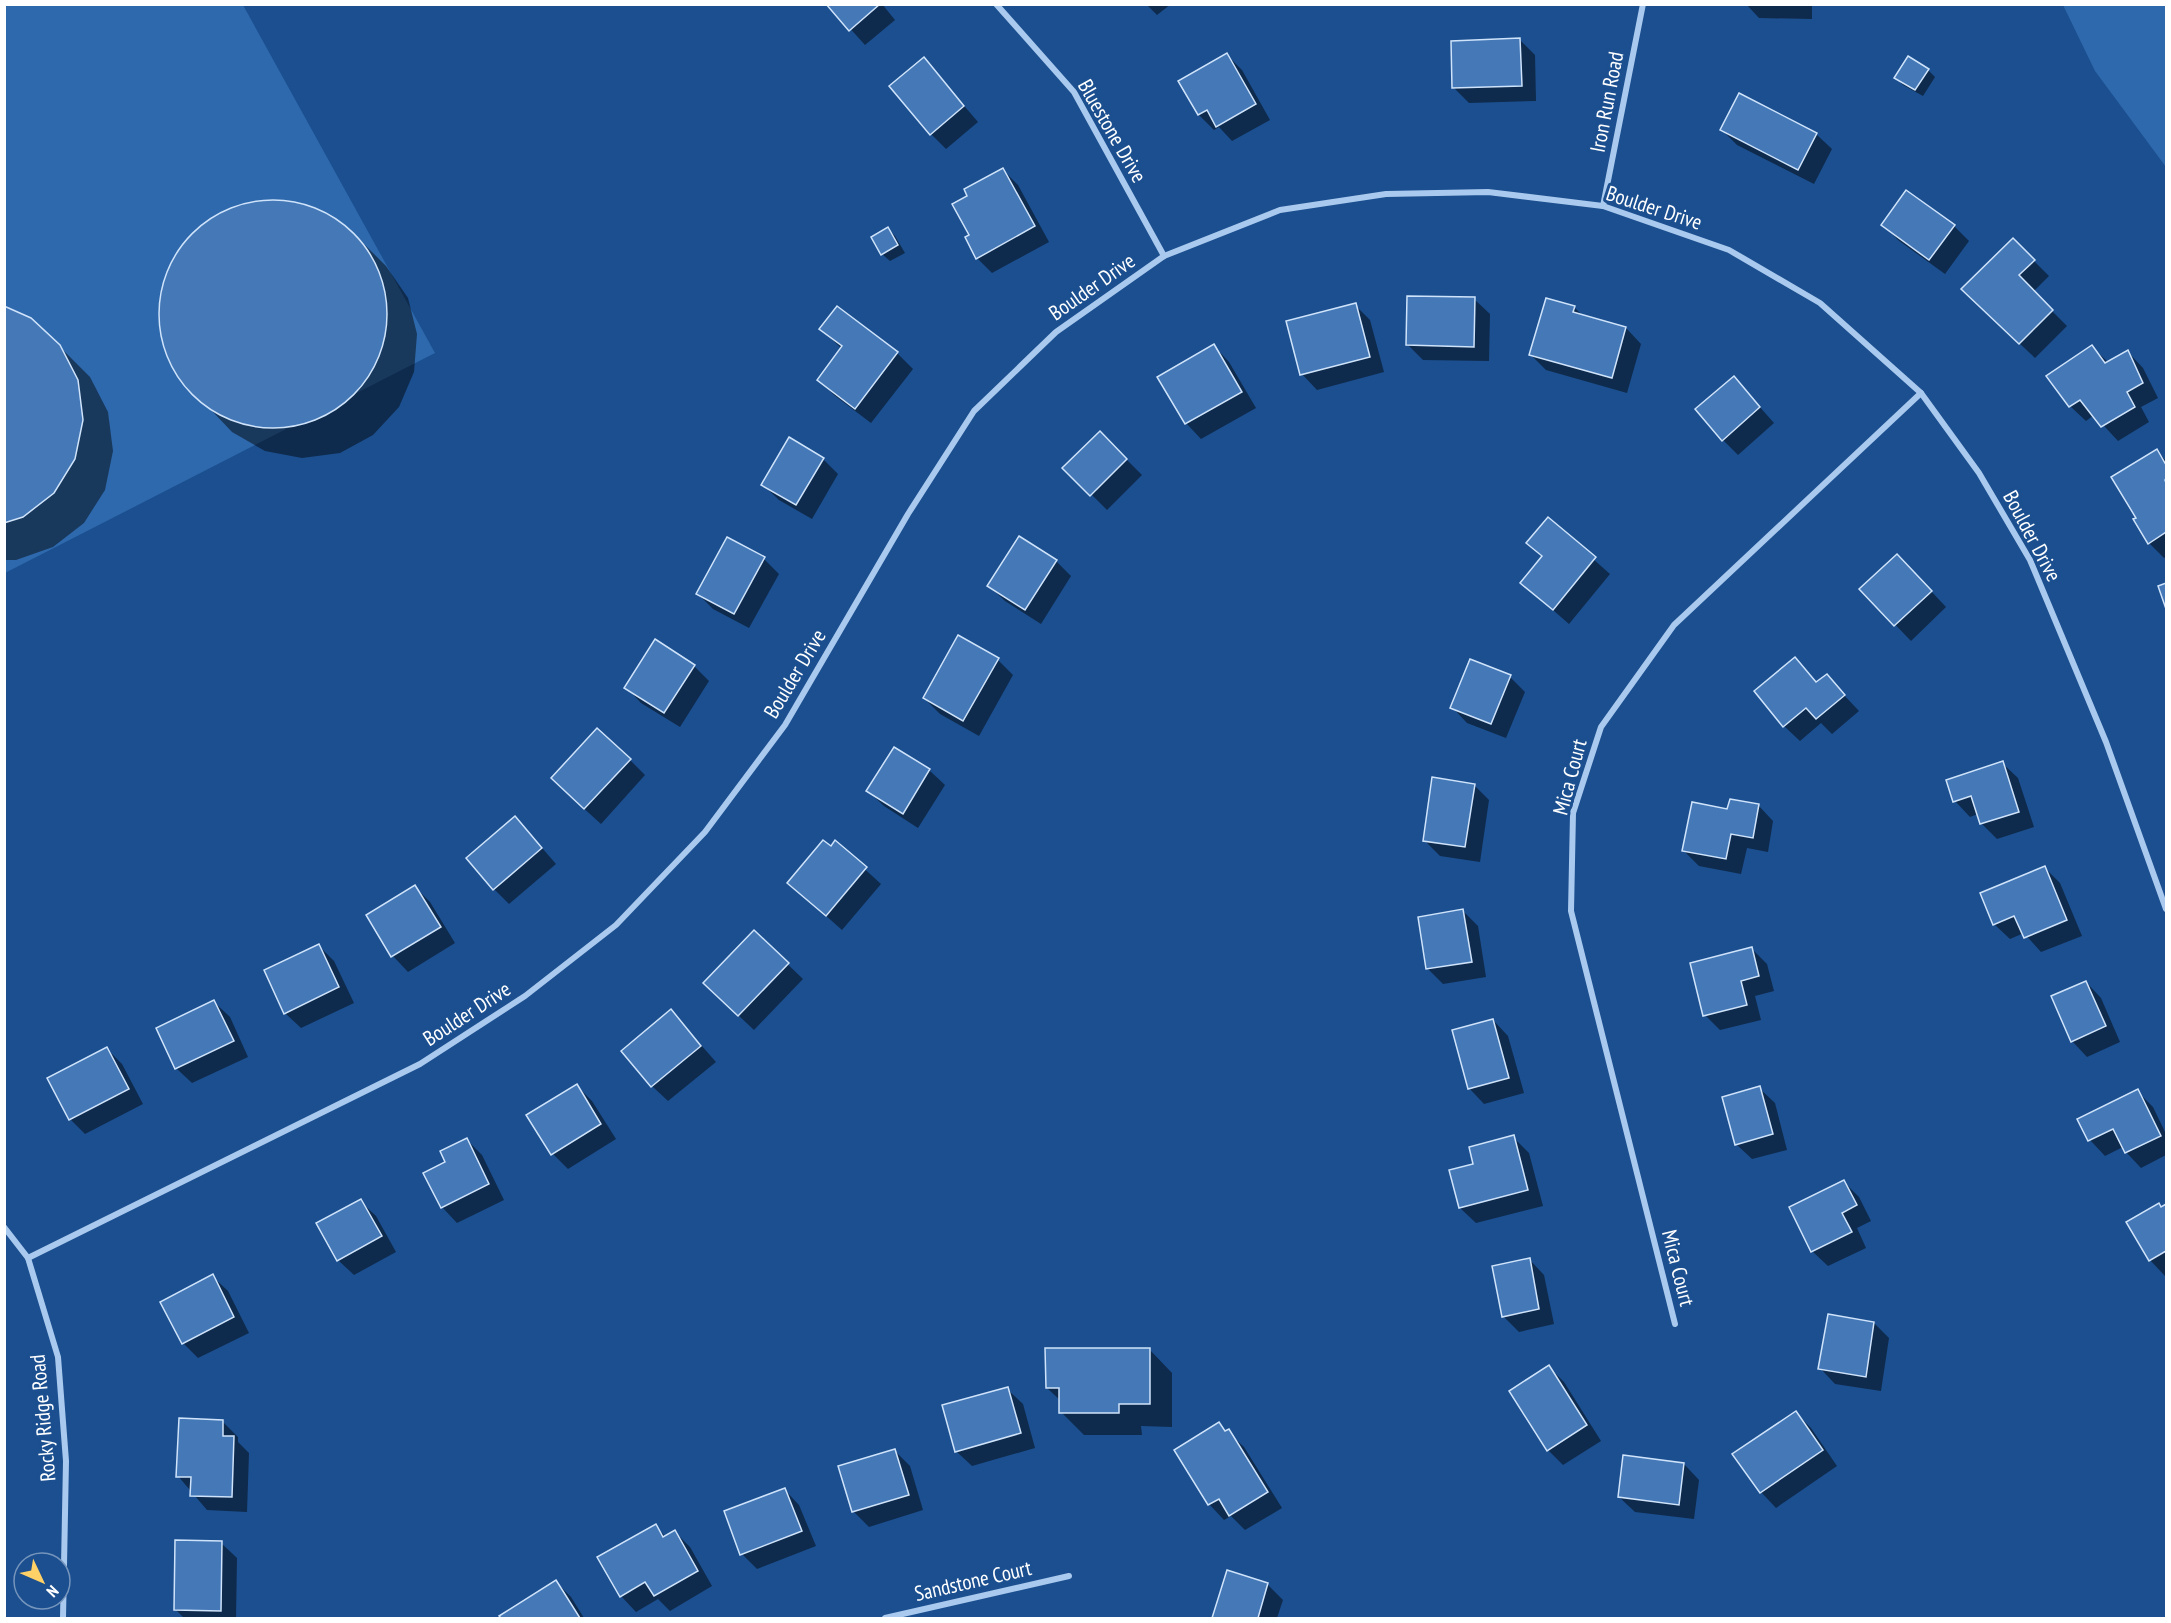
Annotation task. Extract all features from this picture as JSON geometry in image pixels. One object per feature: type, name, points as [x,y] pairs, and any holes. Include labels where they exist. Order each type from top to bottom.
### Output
[{"type":"street","name":"Bluestone Drive","points":[[996,4],[1074,92],[1164,256]]},
{"type":"street","name":"Iron Run Road","points":[[1603,206],[1643,4]]},
{"type":"street","name":"Boulder Drive","points":[[28,1258],[420,1064],[525,996],[616,925],[705,832],[785,725],[908,514],[974,411],[1056,332],[1164,256],[1280,210],[1386,194],[1488,192],[1603,206],[1729,250],[1820,303],[1921,393],[1979,473],[2030,560],[2106,742],[2166,909]]},
{"type":"street","name":"Mica Court","points":[[1676,1324],[1571,911],[1573,813],[1601,727],[1674,624],[1921,393]]},
{"type":"street","name":"Rocky Ridge Road","points":[[4,1227],[28,1258],[58,1357],[66,1461],[63,1618]]},
{"type":"street","name":"Sandstone Court","points":[[885,1618],[1070,1576]]},
{"type":"shaded area","points":[[5,5],[243,5],[435,353],[5,573]]},
{"type":"shaded area","points":[[2063,5],[2166,5],[2166,167],[2095,71]]},
{"type":"building","points":[[826,4],[880,4],[849,31]]},
{"type":"building","points":[[1520,38],[1522,86],[1452,88],[1451,41]]},
{"type":"building","points":[[1227,53],[1256,104],[1216,127],[1207,110],[1198,115],[1178,81]]},
{"type":"building","points":[[1908,56],[1929,69],[1915,90],[1894,78]]},
{"type":"building","points":[[924,57],[964,106],[930,135],[889,86]]},
{"type":"building","points":[[1739,93],[1817,133],[1798,170],[1720,130]]},
{"type":"building","points":[[1003,168],[1035,226],[976,259],[965,237],[969,235],[952,204],[967,196],[964,189]]},
{"type":"building","points":[[1906,190],[1955,225],[1929,260],[1881,225]]},
{"type":"building","points":[[273,200],[295,202],[317,209],[336,219],[361,242],[373,260],[382,281],[387,314],[385,336],[378,358],[368,377],[345,402],[327,414],[306,423],[273,428],[251,426],[229,419],[210,409],[185,386],[173,368],[164,347],[159,314],[161,292],[168,270],[178,251],[201,226],[219,214],[240,205]]},
{"type":"building","points":[[888,227],[898,245],[881,255],[871,237]]},
{"type":"building","points":[[2013,238],[2035,260],[2019,275],[2053,310],[2019,344],[1961,289]]},
{"type":"building","points":[[1407,296],[1475,297],[1474,347],[1406,345]]},
{"type":"building","points":[[1546,298],[1575,306],[1573,312],[1626,327],[1612,378],[1529,355]]},
{"type":"building","points":[[1356,303],[1370,357],[1300,375],[1286,321]]},
{"type":"building","points":[[4,306],[31,318],[60,345],[78,380],[83,420],[75,459],[54,493],[23,517],[4,523]]},
{"type":"building","points":[[837,306],[898,352],[855,409],[817,380],[842,346],[819,329]]},
{"type":"building","points":[[1214,344],[1242,392],[1185,424],[1157,377]]},
{"type":"building","points":[[2092,345],[2105,363],[2128,350],[2143,383],[2127,392],[2135,407],[2101,427],[2080,400],[2069,407],[2046,376]]},
{"type":"building","points":[[1734,376],[1760,407],[1722,441],[1695,409]]},
{"type":"building","points":[[1100,431],[1127,459],[1090,496],[1062,468]]},
{"type":"building","points":[[789,437],[824,458],[796,505],[761,485]]},
{"type":"building","points":[[2157,449],[2166,465],[2166,532],[2148,544],[2133,519],[2136,518],[2111,477]]},
{"type":"building","points":[[1548,517],[1596,557],[1553,610],[1520,583],[1542,556],[1526,543]]},
{"type":"building","points":[[1019,536],[1057,560],[1025,610],[987,586]]},
{"type":"building","points":[[727,537],[765,557],[734,614],[696,594]]},
{"type":"building","points":[[1897,554],[1932,591],[1894,626],[1859,589]]},
{"type":"building","points":[[2166,583],[2166,609],[2158,586]]},
{"type":"building","points":[[958,635],[999,658],[963,721],[923,698]]},
{"type":"building","points":[[655,639],[695,665],[664,713],[624,688]]},
{"type":"building","points":[[1795,657],[1816,682],[1827,674],[1845,695],[1816,719],[1806,708],[1783,727],[1754,691]]},
{"type":"building","points":[[1470,659],[1511,675],[1491,724],[1450,708]]},
{"type":"building","points":[[597,728],[631,759],[584,809],[551,778]]},
{"type":"building","points":[[894,747],[930,769],[903,814],[866,791]]},
{"type":"building","points":[[2003,761],[2019,812],[1980,824],[1971,796],[1953,802],[1946,780]]},
{"type":"building","points":[[1432,777],[1475,784],[1465,847],[1423,841]]},
{"type":"building","points":[[1730,799],[1759,804],[1753,838],[1731,834],[1726,859],[1682,851],[1692,802],[1727,809]]},
{"type":"building","points":[[515,816],[542,848],[493,890],[466,858]]},
{"type":"building","points":[[823,840],[831,846],[835,840],[867,867],[826,916],[787,883]]},
{"type":"building","points":[[2045,866],[2067,920],[2024,938],[2014,916],[1993,925],[1980,893]]},
{"type":"building","points":[[415,885],[441,927],[391,957],[366,915]]},
{"type":"building","points":[[1463,909],[1472,962],[1426,969],[1418,917]]},
{"type":"building","points":[[754,930],[789,963],[738,1016],[703,983]]},
{"type":"building","points":[[319,944],[339,987],[284,1014],[264,970]]},
{"type":"building","points":[[1752,947],[1759,976],[1741,981],[1747,1005],[1703,1016],[1690,963]]},
{"type":"building","points":[[2086,981],[2106,1026],[2071,1042],[2051,996]]},
{"type":"building","points":[[214,1000],[234,1041],[175,1069],[156,1028]]},
{"type":"building","points":[[671,1009],[701,1046],[651,1087],[621,1051]]},
{"type":"building","points":[[1493,1019],[1509,1078],[1468,1089],[1452,1030]]},
{"type":"building","points":[[107,1047],[129,1089],[69,1120],[47,1078]]},
{"type":"building","points":[[577,1084],[601,1124],[551,1155],[526,1115]]},
{"type":"building","points":[[1760,1086],[1773,1134],[1735,1145],[1722,1097]]},
{"type":"building","points":[[2138,1089],[2161,1136],[2125,1153],[2113,1129],[2088,1141],[2077,1119]]},
{"type":"building","points":[[1514,1135],[1528,1190],[1459,1208],[1449,1170],[1473,1164],[1469,1147]]},
{"type":"building","points":[[467,1138],[489,1184],[441,1208],[423,1173],[445,1162],[440,1151]]},
{"type":"building","points":[[1844,1180],[1857,1205],[1842,1213],[1852,1232],[1811,1252],[1789,1207]]},
{"type":"building","points":[[361,1199],[382,1236],[337,1261],[316,1223]]},
{"type":"building","points":[[2159,1203],[2161,1207],[2166,1204],[2166,1251],[2149,1261],[2126,1222]]},
{"type":"building","points":[[1530,1258],[1539,1309],[1502,1317],[1492,1266]]},
{"type":"building","points":[[213,1274],[234,1317],[182,1344],[160,1302]]},
{"type":"building","points":[[1828,1314],[1874,1322],[1866,1377],[1818,1369]]},
{"type":"building","points":[[1045,1348],[1150,1348],[1150,1404],[1119,1404],[1119,1413],[1059,1413],[1059,1388],[1046,1388]]},
{"type":"building","points":[[1549,1365],[1587,1425],[1547,1451],[1509,1391]]},
{"type":"building","points":[[1008,1387],[1021,1433],[955,1452],[942,1405]]},
{"type":"building","points":[[1796,1411],[1823,1450],[1760,1493],[1732,1454]]},
{"type":"building","points":[[179,1418],[223,1420],[223,1436],[234,1436],[232,1497],[190,1496],[191,1477],[176,1477]]},
{"type":"building","points":[[1219,1422],[1225,1431],[1229,1429],[1268,1492],[1229,1516],[1219,1499],[1208,1505],[1174,1450]]},
{"type":"building","points":[[895,1449],[909,1495],[852,1512],[838,1466]]},
{"type":"building","points":[[1623,1455],[1684,1463],[1679,1505],[1618,1497]]},
{"type":"building","points":[[785,1488],[802,1531],[740,1555],[724,1511]]},
{"type":"building","points":[[656,1524],[663,1537],[675,1530],[698,1571],[654,1596],[645,1582],[620,1597],[597,1557]]},
{"type":"building","points":[[175,1540],[222,1541],[221,1611],[174,1610]]},
{"type":"building","points":[[1227,1570],[1268,1583],[1258,1618],[1212,1618]]},
{"type":"building","points":[[556,1580],[580,1618],[501,1618],[499,1616]]}]
